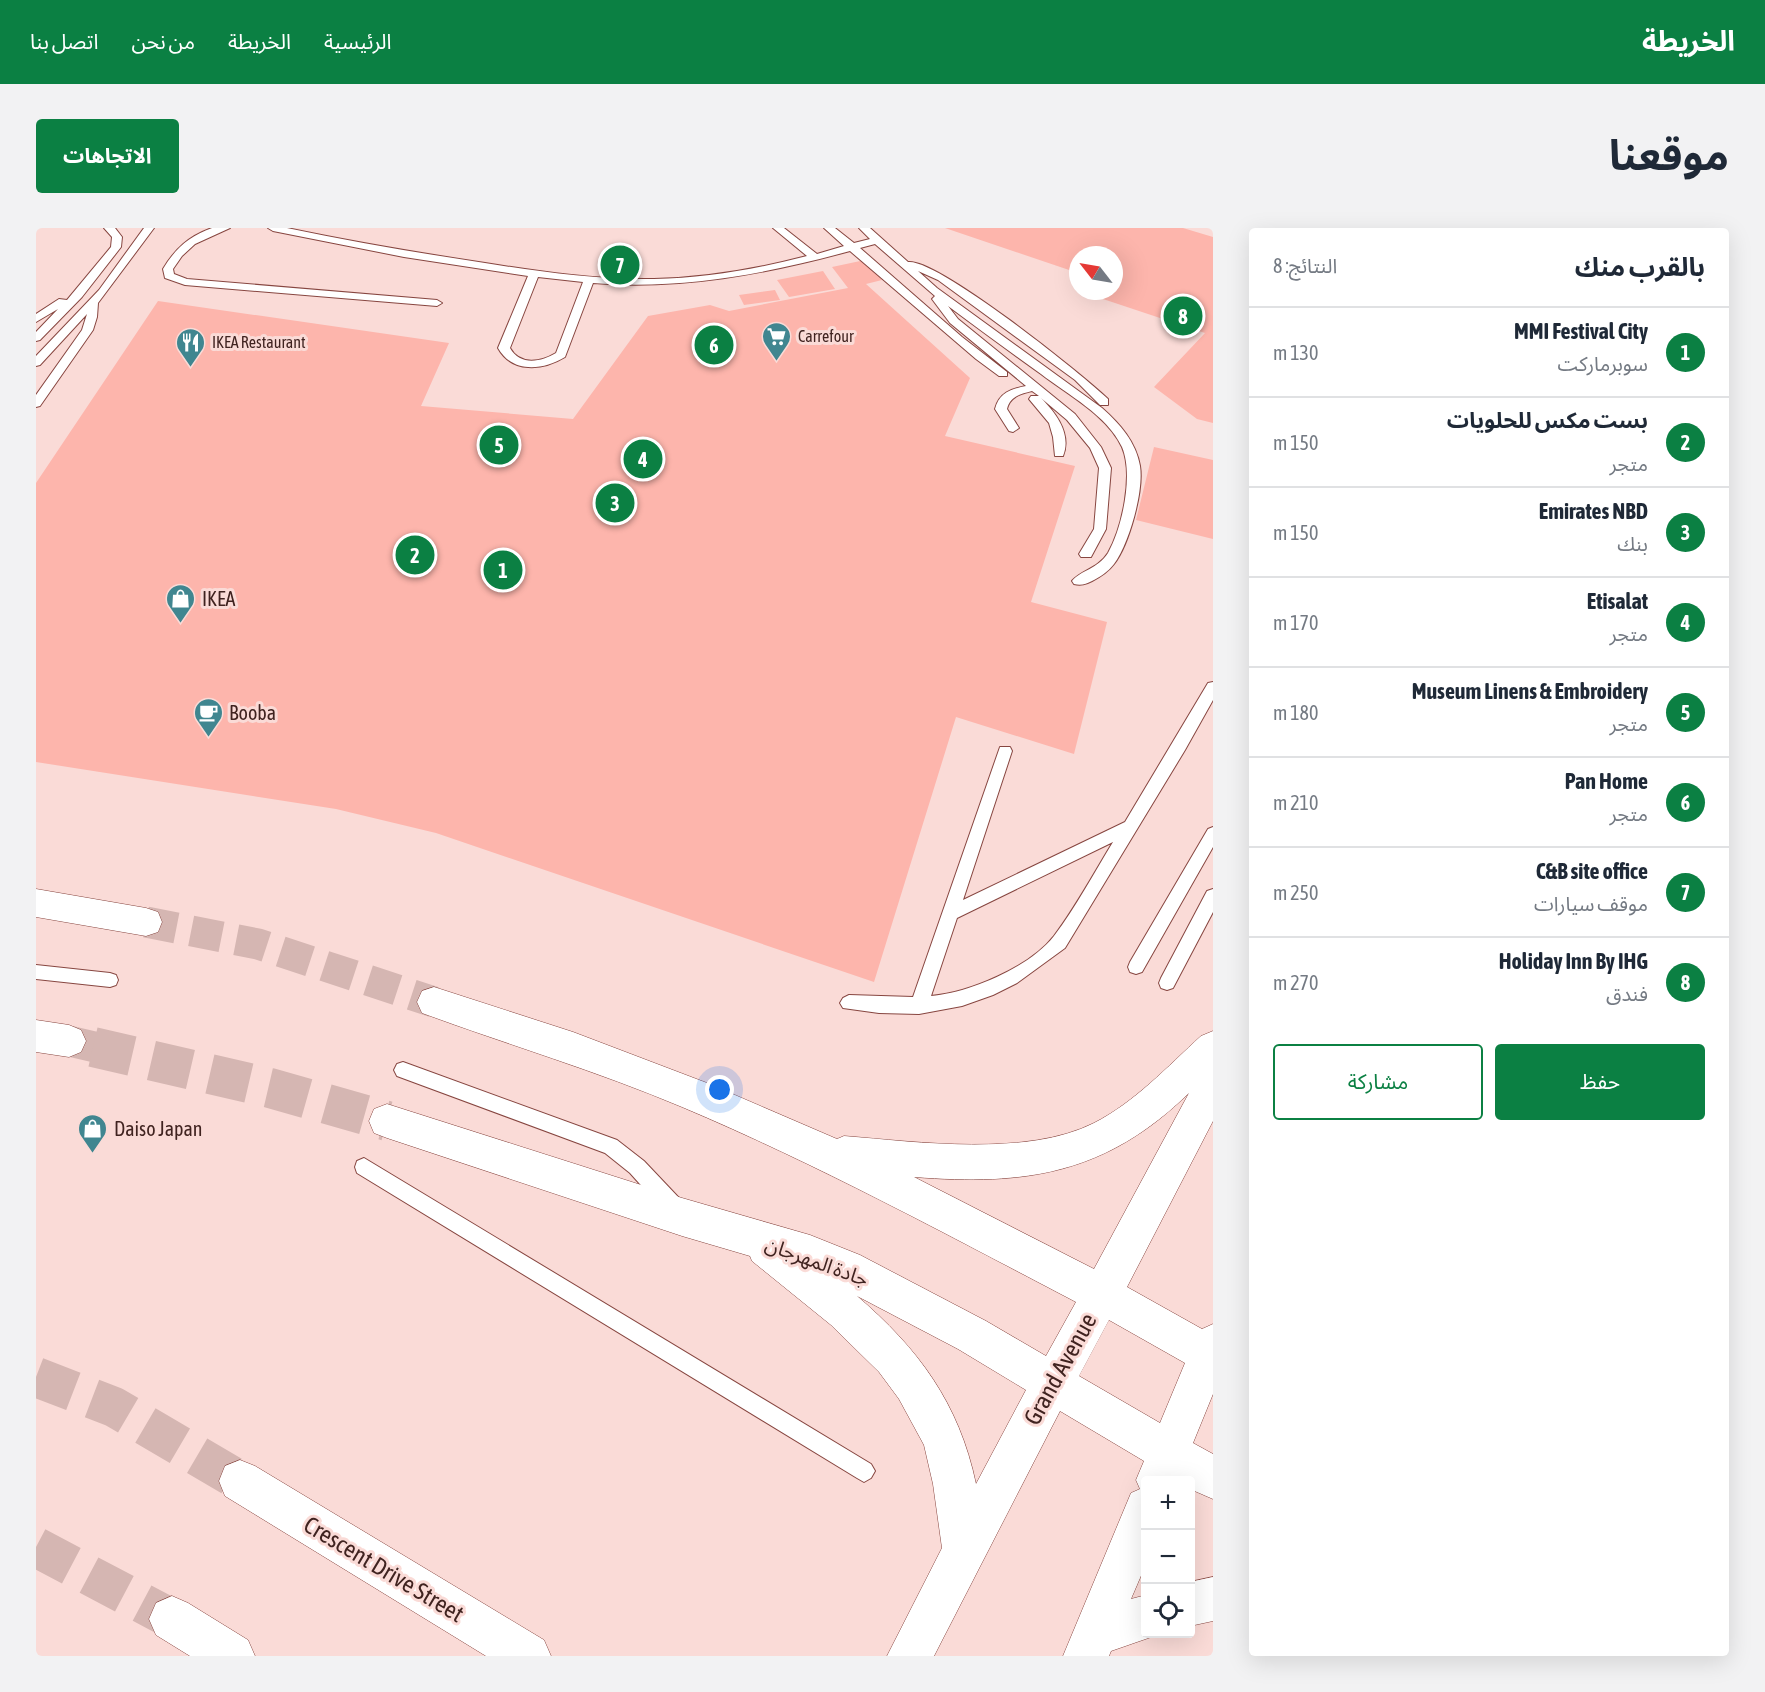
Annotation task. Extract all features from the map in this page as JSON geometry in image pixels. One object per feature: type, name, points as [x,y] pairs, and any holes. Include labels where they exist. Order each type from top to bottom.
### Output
[{"type":"main road","points":[[36,903],[146,922]]},
{"type":"main road","points":[[434,1002],[573,1047],[694,1095],[830,1154],[1212,1352],[1163,1466]]},
{"type":"main road","points":[[36,1036],[69,1041]]},
{"type":"main road","points":[[830,1154],[970,1163],[1027,1160],[1051,1154],[1084,1144],[1113,1131],[1139,1115],[1213,1047]]},
{"type":"main road","name":"Grand Avenue","points":[[910,1656],[1053,1381],[1152,1203],[1213,1083]]},
{"type":"main road","name":"جادة المهرجان","points":[[387,1121],[682,1217],[810,1254],[878,1284],[1053,1381],[1163,1466],[1213,1479]]},
{"type":"main road","points":[[755,1238],[879,1342],[920,1390],[935,1418],[950,1461],[964,1551]]},
{"type":"main road","name":"Crescent Drive Street","points":[[240,1481],[528,1656]]},
{"type":"main road","points":[[1091,1644],[1141,1520]]},
{"type":"main road","points":[[1195,1603],[1213,1599]]},
{"type":"main road","points":[[172,1619],[232,1656]]},
{"type":"main road","points":[[1091,1644],[1141,1619]]},
{"type":"lane","points":[[36,338],[83,290],[116,247],[117,237],[109,228]]},
{"type":"lane","points":[[36,363],[56,339],[103,292],[149,228]]},
{"type":"lane","points":[[225,228],[206,233],[183,247],[168,269],[169,276],[185,282],[436,303]]},
{"type":"lane","points":[[273,228],[380,250],[534,274],[650,282],[703,279],[752,272],[816,258],[877,240]]},
{"type":"lane","points":[[778,228],[816,258]]},
{"type":"lane","points":[[829,228],[943,329],[1030,388],[1080,426],[1095,447],[1105,468],[1100,529],[1095,543],[1086,554]]},
{"type":"lane","points":[[864,228],[933,290],[1110,420],[1126,443],[1134,466],[1134,478],[1118,547],[1108,564],[1079,581]]},
{"type":"lane","points":[[899,260],[942,279],[1079,378],[1104,402]]},
{"type":"lane","points":[[534,274],[504,348],[511,358],[528,364],[547,362],[561,355],[589,279]]},
{"type":"lane","points":[[36,319],[83,290],[103,292]]},
{"type":"lane","points":[[933,290],[941,306],[954,321],[1030,388],[1054,420],[1061,442],[1059,453]]},
{"type":"lane","points":[[36,403],[87,330],[92,317],[93,303]]},
{"type":"lane","points":[[1013,428],[1001,405],[1009,395],[1030,388]]},
{"type":"lane","points":[[849,1003],[884,1007],[952,1002],[984,992],[1013,979],[1038,963],[1059,943],[1180,746],[1213,687]]},
{"type":"lane","points":[[919,1006],[1005,751]]},
{"type":"lane","points":[[950,915],[1129,826]]},
{"type":"lane","points":[[1136,967],[1213,833]]},
{"type":"lane","points":[[1167,982],[1213,896]]},
{"type":"lane","points":[[36,972],[110,980]]},
{"type":"lane","points":[[403,1070],[611,1146],[637,1167],[682,1217]]},
{"type":"lane","points":[[364,1167],[864,1471]]},
{"type":"building","points":[[945,228],[1183,228],[1213,237],[1213,423],[1197,419],[1154,387],[1205,333],[1106,300],[1123,300],[1123,246],[1069,246],[1069,270]]},
{"type":"building","points":[[865,260],[882,280],[866,284],[970,378],[945,436],[1075,466],[1031,602],[1107,622],[1074,754],[956,717],[874,982],[436,833],[336,809],[36,762],[36,483],[158,301],[449,343],[421,406],[573,419],[648,316],[710,305],[729,311],[848,288],[832,267]]},
{"type":"building","points":[[823,271],[835,289],[789,297],[777,280]]},
{"type":"building","points":[[775,290],[780,300],[744,305],[739,295]]},
{"type":"building","points":[[1154,447],[1213,460],[1213,539],[1136,520]]},
{"type":"tunnel","points":[[146,922],[258,944],[434,1002]]},
{"type":"tunnel","points":[[69,1041],[99,1048]]},
{"type":"tunnel","points":[[93,1047],[270,1088],[387,1121]]},
{"type":"tunnel","points":[[36,1377],[114,1407],[240,1481]]},
{"type":"tunnel","points":[[36,1547],[172,1619]]},
{"type":"place","name":"C&B site office","points":[[620,265]]},
{"type":"place","name":"Holiday Inn By IHG","points":[[1183,316]]},
{"type":"place","name":"Pan Home","points":[[714,345]]},
{"type":"place","name":"Carrefour","points":[[777,362]]},
{"type":"place","name":"IKEA Restaurant","points":[[191,368]]},
{"type":"place","name":"Museum Linens & Embroidery","points":[[499,445]]},
{"type":"place","name":"Etisalat","points":[[643,459]]},
{"type":"place","name":"Emirates NBD","points":[[615,503]]},
{"type":"place","name":"بست مكس للحلويات","points":[[415,555]]},
{"type":"place","name":"MMI Festival City","points":[[503,570]]},
{"type":"place","name":"IKEA","points":[[181,624]]},
{"type":"place","name":"Booba","points":[[208,738]]},
{"type":"place","name":"Daiso Japan","points":[[93,1154]]}]
